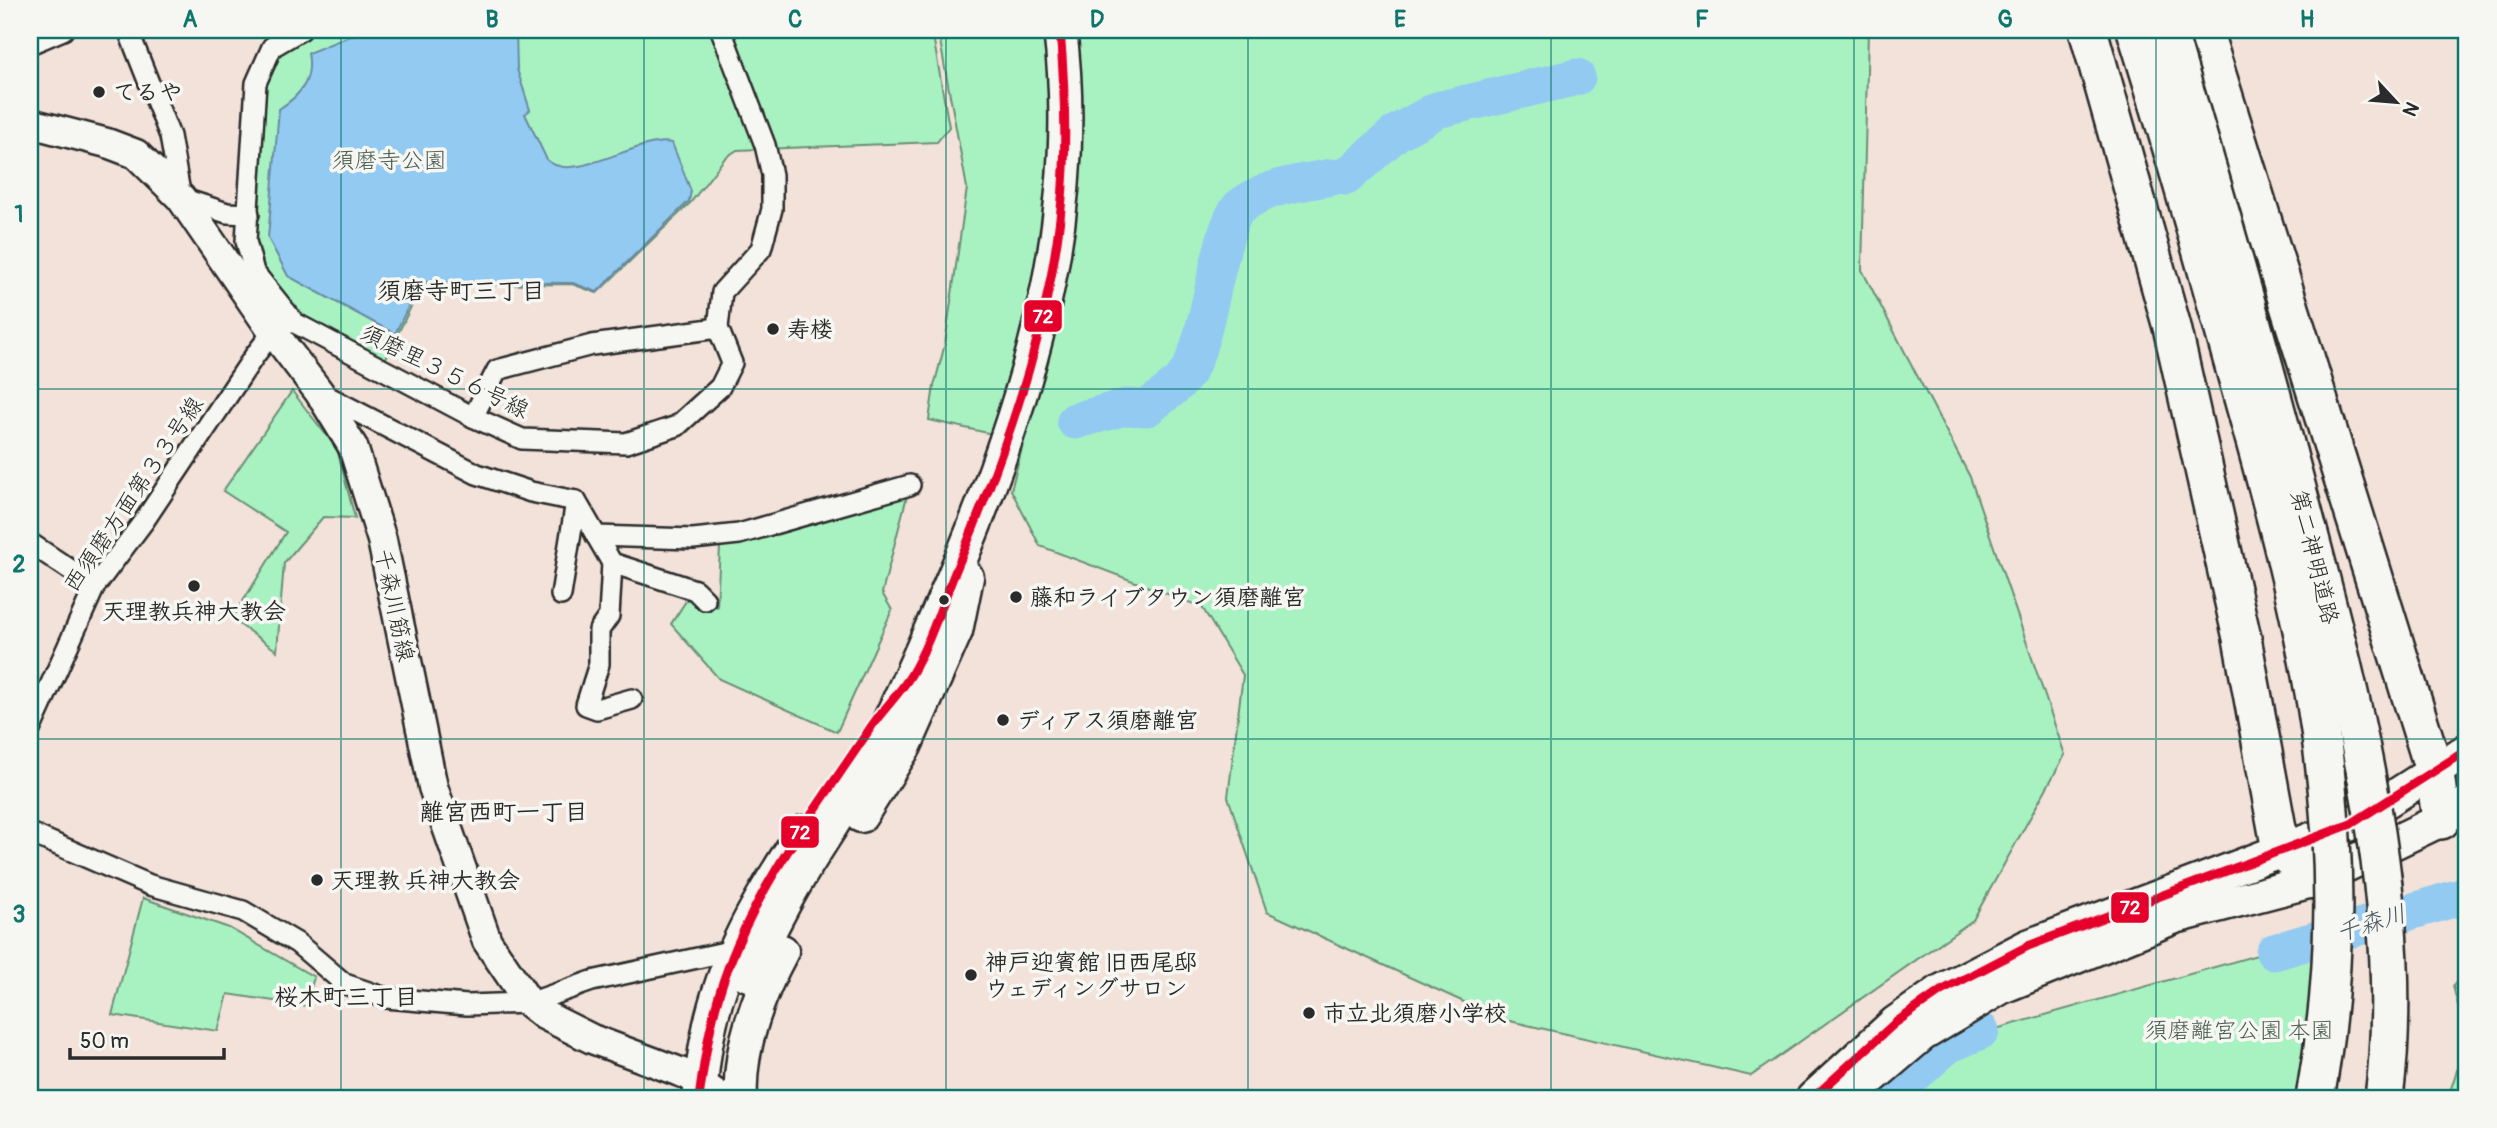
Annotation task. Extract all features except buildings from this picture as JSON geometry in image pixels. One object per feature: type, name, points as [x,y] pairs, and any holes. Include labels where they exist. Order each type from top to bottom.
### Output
[{"type":"highway","points":[[2088,30],[2172,327],[2242,638],[2281,850],[2316,880]]},
{"type":"highway","name":"第二神明道路","points":[[2136,30],[2272,499],[2300,607],[2315,682],[2332,824],[2334,882],[2329,1001],[2315,1098]]},
{"type":"highway","name":"第二神明道路","points":[[2167,30],[2283,435],[2358,739],[2373,825],[2385,930],[2388,1021],[2384,1098]]},
{"type":"highway","points":[[2203,30],[2435,773],[2454,812]]},
{"type":"main road","points":[[718,1087],[713,1015],[741,963],[776,874],[886,704],[910,677],[978,521],[1025,383],[1055,262],[1068,89],[1060,30]]},
{"type":"main road","points":[[718,1087],[744,1058],[762,996],[779,956],[827,868],[905,746],[957,631],[978,521]]},
{"type":"main road","points":[[1813,1098],[1895,1023],[1941,991],[2028,946],[2351,824],[2435,773],[2467,750]]},
{"type":"main road","points":[[1848,1098],[1922,1035],[2002,987],[2175,917],[2316,880],[2454,812]]},
{"type":"street","points":[[30,44],[63,30]]},
{"type":"street","points":[[128,30],[170,136],[181,198],[227,213],[249,214]]},
{"type":"street","points":[[284,327],[254,272],[246,241],[256,83],[272,47],[301,30]]},
{"type":"street","name":"須磨里３５６号線","points":[[284,327],[522,439],[626,443],[677,426],[720,387],[732,363],[718,328],[722,292],[761,249],[772,209],[772,175],[765,145],[722,30]]},
{"type":"street","name":"千森川筋線","points":[[30,123],[107,143],[136,154],[181,198],[284,327],[353,447],[382,540],[433,788],[487,941],[529,1003],[544,1015],[592,1039],[718,1087]]},
{"type":"street","name":"西須磨方面第３３号線","points":[[30,730],[95,586],[284,327]]},
{"type":"street","points":[[473,416],[497,370],[592,345],[718,328]]},
{"type":"street","points":[[319,392],[477,474],[531,492],[576,501],[612,563],[609,616],[600,630],[599,664],[586,705],[597,709],[632,699]]},
{"type":"street","points":[[596,536],[693,539],[739,534],[910,485]]},
{"type":"street","points":[[561,595],[576,501]]},
{"type":"street","points":[[30,542],[95,586]]},
{"type":"street","points":[[612,563],[695,590],[705,600]]},
{"type":"street","points":[[30,833],[91,862],[150,885],[243,911],[297,943],[345,984],[386,998],[467,1005],[529,1003],[592,981],[741,963]]},
{"type":"green space","name":"須磨寺公園","points":[[315,30],[932,30],[949,127],[937,142],[737,150],[725,158],[691,202],[597,293],[572,284],[421,286],[384,362],[290,308],[262,267],[253,237],[264,86],[281,52]]},
{"type":"green space","points":[[938,30],[1868,30],[1862,270],[1970,477],[2065,755],[1973,920],[1751,1076],[1501,1019],[1267,912],[1228,797],[1243,675],[1202,607],[1040,546],[1011,490],[1024,441],[929,420],[934,386],[945,344],[967,188]]},
{"type":"green space","points":[[292,391],[337,449],[355,518],[323,517],[284,563],[277,651],[232,619],[286,532],[223,491]]},
{"type":"green space","points":[[907,496],[882,593],[892,610],[837,732],[719,679],[671,624],[688,598],[717,607],[720,547]]},
{"type":"green space","points":[[143,898],[229,928],[314,977],[306,1006],[228,994],[218,1031],[112,1015]]},
{"type":"green space","name":"須磨離宮公園 本園","points":[[2324,936],[2297,1098],[1884,1098],[1950,1042]]},
{"type":"green space","points":[[2467,970],[2467,1039],[2453,986]]},
{"type":"green space","points":[[2467,1039],[2467,1098],[2448,1098]]},
{"type":"water","points":[[364,30],[516,30],[517,69],[530,110],[525,114],[547,160],[559,166],[573,167],[642,146],[672,143],[691,191],[689,201],[597,292],[573,283],[420,282],[395,334],[288,276],[268,238],[279,109],[304,86],[309,71],[308,53]]},
{"type":"waterway","points":[[1346,177],[1396,133],[1437,110],[1577,77]]},
{"type":"waterway","points":[[1075,421],[1125,407],[1147,408],[1179,383],[1195,356],[1233,216],[1241,206],[1261,194],[1284,186],[1332,177]]},
{"type":"waterway","name":"千森川","points":[[2274,952],[2467,895]]},
{"type":"waterway","name":"千森川","points":[[1888,1098],[1948,1045],[1981,1031]]},
{"type":"transit line","name":"72","points":[[699,1098],[713,1016],[741,936],[791,845],[918,661],[998,464],[1029,368],[1053,269],[1064,169],[1064,82],[1060,30]]},
{"type":"transit line","name":"72","points":[[1813,1098],[1895,1023],[1941,991],[2028,946],[2351,824],[2467,750]]},
{"type":"place","name":"てるや","points":[[99,92]]},
{"type":"place","name":"寿楼","points":[[773,329]]},
{"type":"place","name":"天理教兵神大教会","points":[[194,586]]},
{"type":"place","name":"藤和ライブタウン須磨離宮","points":[[1016,597]]},
{"type":"place","name":"ディアス須磨離宮","points":[[1003,720]]},
{"type":"place","name":"天理教 兵神大教会","points":[[317,880]]},
{"type":"place","name":"神戸迎賓館 旧西尾邸 ウェディングサロン","points":[[971,975]]},
{"type":"place","name":"市立北須磨小学校","points":[[1309,1013]]},
{"type":"district","name":"須磨寺町三丁目","points":[[461,291]]},
{"type":"district","name":"離宮西町一丁目","points":[[504,812]]},
{"type":"district","name":"桜木町三丁目","points":[[346,997]]}]
